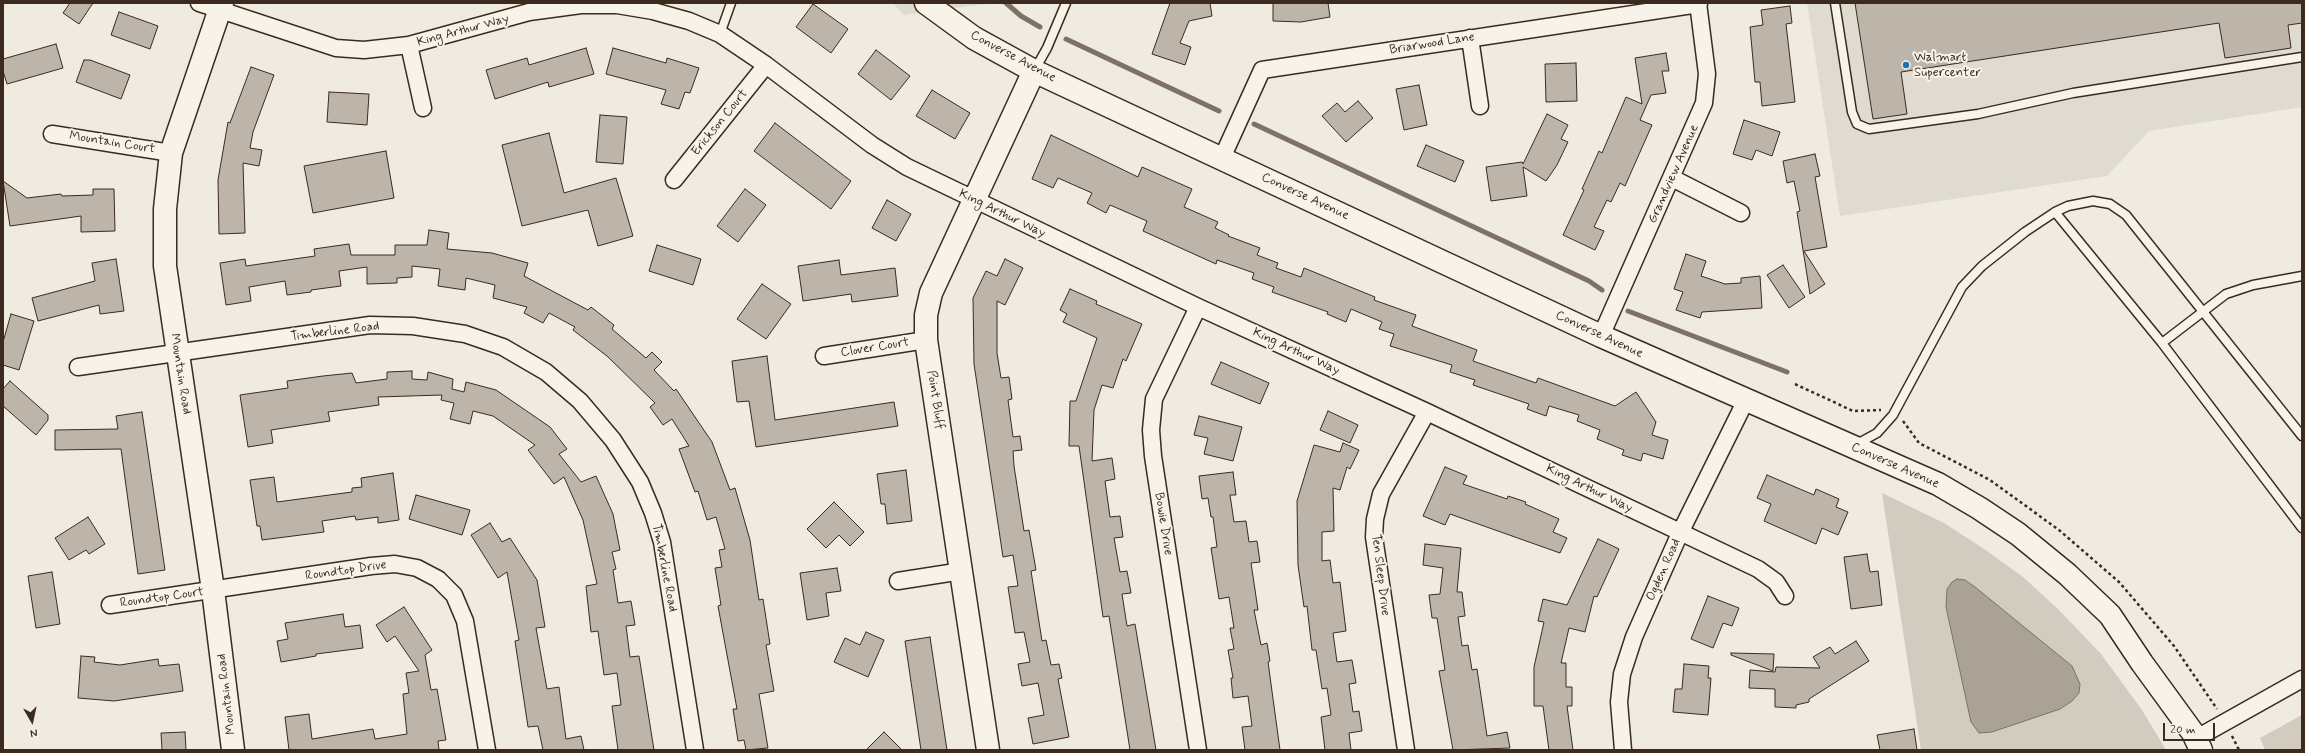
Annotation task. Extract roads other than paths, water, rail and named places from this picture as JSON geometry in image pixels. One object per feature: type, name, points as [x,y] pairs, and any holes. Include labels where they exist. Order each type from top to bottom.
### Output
[{"type":"main road","name":"Converse Avenue","points":[[926,3],[974,38],[1034,71],[1601,336],[1938,484],[1979,508],[2018,534],[2067,574],[2110,615],[2198,744]]},
{"type":"main road","name":"Mountain Road","points":[[220,7],[171,153],[165,209],[165,266],[176,354],[213,590],[233,750]]},
{"type":"main road","name":"Point Bluff","points":[[988,750],[926,340],[926,315],[931,293],[1034,71]]},
{"type":"street","name":"King Arthur Way","points":[[199,3],[220,7],[336,48],[364,50],[409,45],[528,8],[581,5],[617,5],[653,11],[689,21],[720,34],[766,65],[872,145],[907,167],[1198,307],[1427,412],[1758,569],[1776,582],[1785,596]]},
{"type":"street","name":"Briarwood Lane","points":[[1222,158],[1262,70],[1698,4]]},
{"type":"street","name":"Grandview Avenue","points":[[1601,336],[1704,103],[1708,74],[1698,4]]},
{"type":"street","points":[[1470,38],[1480,106]]},
{"type":"street","points":[[409,45],[423,108]]},
{"type":"street","name":"Erickson Court","points":[[674,180],[766,65]]},
{"type":"street","name":"Mountain Court","points":[[52,134],[171,153]]},
{"type":"street","points":[[1672,178],[1742,214]]},
{"type":"street","name":"Bowie Drive","points":[[1198,307],[1154,399],[1152,430],[1153,456],[1198,750]]},
{"type":"street","name":"Timberline Road","points":[[78,367],[370,326],[413,326],[465,334],[503,347],[546,372],[580,401],[613,440],[640,482],[653,513],[662,542],[695,750]]},
{"type":"street","name":"Clover Court","points":[[824,356],[926,340]]},
{"type":"street","name":"Ogden Road","points":[[1623,750],[1619,702],[1622,674],[1634,637],[1680,533],[1746,400]]},
{"type":"street","name":"Ten Sleep Drive","points":[[1406,750],[1374,531],[1381,494],[1427,412]]},
{"type":"street","name":"Roundtop Drive","points":[[213,590],[395,564],[418,568],[438,579],[454,595],[465,621],[487,750]]},
{"type":"street","points":[[898,581],[962,571]]},
{"type":"street","name":"Roundtop Court","points":[[110,605],[213,590]]},
{"type":"street","points":[[2198,744],[2302,679]]},
{"type":"lane","points":[[720,34],[731,3]]},
{"type":"lane","points":[[1034,71],[1047,48],[1066,3]]},
{"type":"lane","points":[[1835,3],[1852,112],[1857,124],[1869,129],[1978,114],[2073,93],[2302,57]]},
{"type":"lane","points":[[1852,446],[1872,437],[1893,415],[1962,287],[1982,266],[2019,236],[2055,212],[2078,203],[2093,201],[2110,204],[2126,215],[2202,313],[2302,436]]},
{"type":"lane","points":[[2055,212],[2162,343],[2302,528]]},
{"type":"lane","points":[[2162,343],[2226,294],[2253,285],[2302,276]]},
{"type":"waterway","points":[[1006,3],[1021,16],[1040,27]]},
{"type":"waterway","points":[[1066,39],[1219,111]]},
{"type":"waterway","points":[[1254,124],[1589,281],[1602,290]]},
{"type":"waterway","points":[[1628,311],[1787,372]]},
{"type":"place","name":"Walmart Supercenter","points":[[1906,65]]}]
